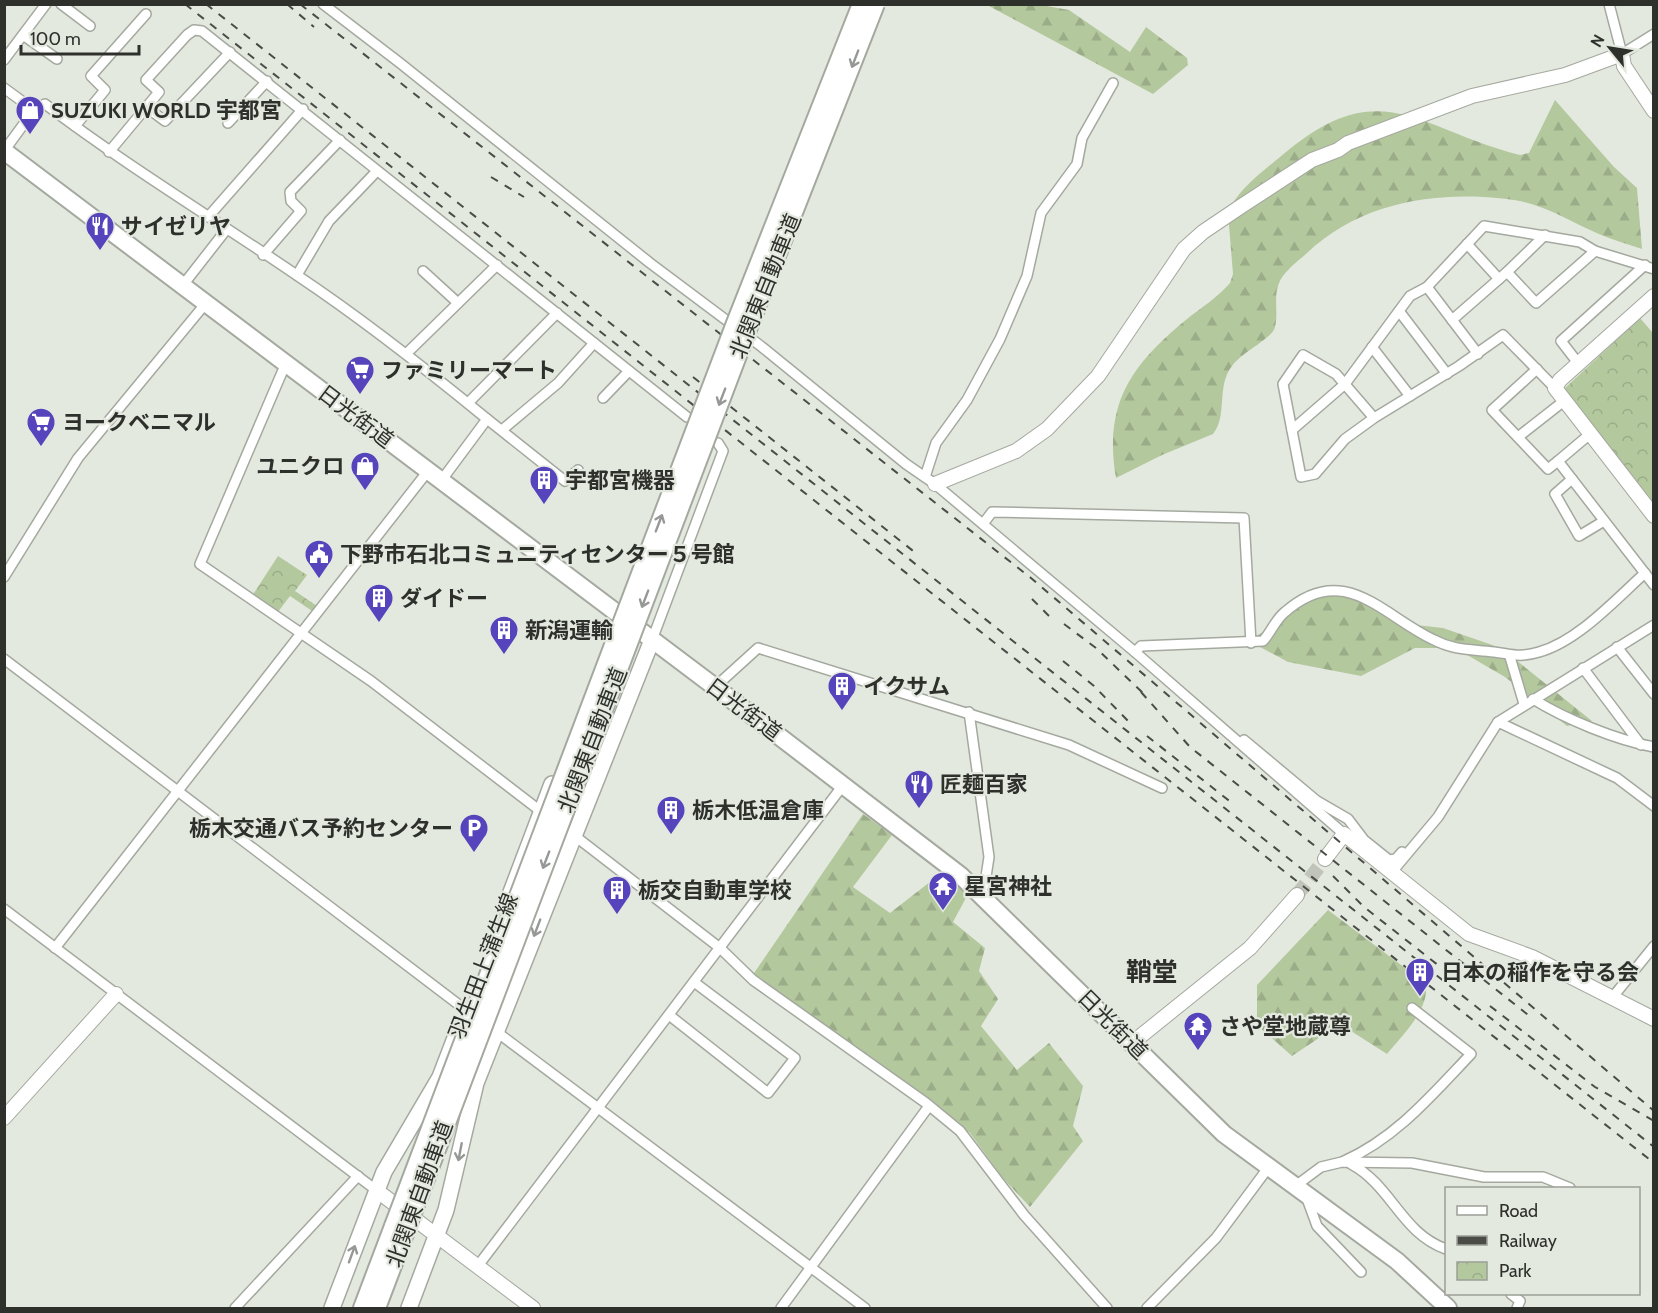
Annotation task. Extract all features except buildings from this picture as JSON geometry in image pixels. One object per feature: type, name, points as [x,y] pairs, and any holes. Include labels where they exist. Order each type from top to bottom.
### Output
[{"type":"highway","name":"北関東自動車道","points":[[377,1308],[399,1230],[730,334],[861,4]]},
{"type":"highway","name":"北関東自動車道","points":[[362,1308],[399,1230],[876,4]]},
{"type":"highway","name":"日光街道","points":[[5,151],[844,784],[980,893],[1203,1115],[1268,1168],[1397,1261],[1448,1308]]},
{"type":"main road","name":"羽生田上蒲生線","points":[[332,1308],[376,1190],[391,1158],[440,1077],[541,811],[622,617]]},
{"type":"main road","name":"羽生田上蒲生線","points":[[409,1308],[438,1238],[450,1196],[471,1101],[496,1031],[652,640]]},
{"type":"street","points":[[4,60],[46,4]]},
{"type":"street","points":[[61,4],[90,26]]},
{"type":"street","points":[[323,4],[367,36],[930,481],[1135,652],[1344,834],[1469,934],[1532,957],[1653,1019]]},
{"type":"street","points":[[730,325],[856,4]]},
{"type":"street","points":[[1609,4],[1624,66],[1653,111]]},
{"type":"street","points":[[75,126],[105,90],[91,76],[146,14]]},
{"type":"street","points":[[109,152],[159,92],[146,80],[195,30],[209,34],[377,171],[687,417]]},
{"type":"street","points":[[930,481],[1016,451],[1047,429],[1098,376],[1184,249],[1203,232],[1312,160],[1338,150],[1348,142],[1433,109],[1472,96],[1565,75],[1622,54],[1653,34]]},
{"type":"street","points":[[23,35],[57,59]]},
{"type":"street","points":[[146,107],[165,122],[230,52]]},
{"type":"street","points":[[228,123],[267,81]]},
{"type":"street","points":[[930,481],[936,443],[967,400],[1000,339],[1027,276],[1041,213],[1077,164],[1082,138],[1113,83]]},
{"type":"street","points":[[4,88],[34,110]]},
{"type":"street","points":[[5,151],[34,110],[45,104],[109,152],[263,255],[297,275],[407,353],[565,481],[578,470]]},
{"type":"street","points":[[208,217],[303,109]]},
{"type":"street","points":[[263,255],[301,211],[291,201],[290,192],[340,140]]},
{"type":"street","points":[[297,275],[329,221],[377,171]]},
{"type":"street","points":[[1292,430],[1345,384],[1410,296],[1427,287],[1484,226],[1580,242],[1595,251],[1649,267]]},
{"type":"street","points":[[183,285],[226,230]]},
{"type":"street","points":[[1452,320],[1545,235]]},
{"type":"street","points":[[1467,244],[1499,279]]},
{"type":"street","points":[[1507,272],[1536,303],[1595,251]]},
{"type":"street","points":[[407,353],[497,265]]},
{"type":"street","points":[[1578,363],[1561,341],[1649,267]]},
{"type":"street","points":[[423,271],[458,303]]},
{"type":"street","points":[[1427,287],[1478,354]]},
{"type":"street","points":[[1556,388],[1578,363],[1653,296]]},
{"type":"street","points":[[4,577],[78,458],[206,303]]},
{"type":"street","points":[[1399,311],[1447,374]]},
{"type":"street","points":[[468,403],[556,313]]},
{"type":"street","points":[[1374,418],[1336,374],[1303,355],[1282,384],[1301,477],[1315,474],[1345,439],[1374,418],[1478,354],[1503,335],[1556,388],[1563,401],[1653,516]]},
{"type":"street","points":[[502,430],[558,383],[594,343]]},
{"type":"street","points":[[1372,348],[1410,396]]},
{"type":"street","points":[[286,363],[200,564],[371,681],[720,948],[753,980],[929,1106],[967,1138],[1024,1215],[1107,1308]]},
{"type":"street","points":[[1537,369],[1492,410],[1548,469],[1590,435]]},
{"type":"street","points":[[603,398],[629,371]]},
{"type":"street","points":[[1518,437],[1563,401]]},
{"type":"street","points":[[55,948],[302,633],[435,476],[487,419]]},
{"type":"street","points":[[652,640],[723,451],[718,443]]},
{"type":"street","points":[[1558,461],[1653,585]]},
{"type":"street","points":[[1572,480],[1555,494],[1579,536],[1604,521]]},
{"type":"street","points":[[983,525],[992,512],[1244,518],[1251,643]]},
{"type":"street","points":[[1135,652],[1141,646],[1263,641],[1275,621],[1305,599],[1319,592],[1337,590],[1364,598],[1388,610],[1432,640],[1464,651],[1495,652],[1510,657],[1540,652],[1582,629],[1645,573]]},
{"type":"street","points":[[1391,873],[1447,802],[1498,723],[1528,701],[1653,626]]},
{"type":"street","points":[[1617,647],[1653,694]]},
{"type":"street","points":[[715,687],[758,648],[1069,745],[1162,788]]},
{"type":"street","points":[[1510,657],[1528,701],[1653,747]]},
{"type":"street","points":[[4,659],[466,1010],[865,1308]]},
{"type":"street","points":[[1583,668],[1641,744]]},
{"type":"street","points":[[969,712],[989,857],[986,884],[980,893]]},
{"type":"street","points":[[1498,723],[1617,778],[1653,806]]},
{"type":"street","points":[[1223,730],[1246,741],[1317,801],[1348,819],[1364,840],[1389,860],[1396,859],[1438,808],[1447,802]]},
{"type":"street","points":[[477,1268],[844,784]]},
{"type":"street","points":[[1325,859],[1344,834]]},
{"type":"street","points":[[1132,1043],[1250,948],[1297,895]]},
{"type":"street","points":[[4,909],[531,1308]]},
{"type":"street","points":[[1612,998],[1653,946]]},
{"type":"street","points":[[669,1015],[768,1093],[795,1058],[694,982]]},
{"type":"street","points":[[4,1118],[116,994]]},
{"type":"street","points":[[1345,1162],[1375,1146],[1399,1126],[1471,1054],[1412,1008]]},
{"type":"street","points":[[781,1308],[929,1106]]},
{"type":"street","points":[[1345,1162],[1370,1177],[1421,1237],[1445,1249]]},
{"type":"street","points":[[1361,1272],[1317,1226],[1300,1190],[1321,1167],[1345,1162],[1413,1163],[1484,1177],[1543,1177],[1568,1187]]},
{"type":"street","points":[[1146,1308],[1215,1238],[1268,1168]]},
{"type":"street","points":[[235,1308],[358,1176]]},
{"type":"street","points":[[1513,1295],[1520,1301],[1517,1308]]},
{"type":"green space","points":[[987,5],[1041,5],[1069,10],[1130,52],[1146,27],[1187,58],[1188,65],[1153,94]]},
{"type":"green space","points":[[1555,100],[1614,167],[1637,188],[1642,249],[1599,234],[1538,206],[1506,199],[1435,198],[1389,207],[1367,215],[1326,238],[1283,275],[1276,297],[1275,327],[1269,336],[1237,361],[1227,374],[1220,419],[1213,434],[1162,455],[1116,478],[1113,451],[1114,428],[1118,407],[1126,387],[1151,352],[1230,283],[1233,274],[1228,213],[1237,197],[1258,175],[1315,131],[1346,116],[1373,111],[1399,114],[1425,121],[1520,155],[1529,153]]},
{"type":"green space","points":[[1640,318],[1653,333],[1653,502],[1564,389]]},
{"type":"green space","points":[[278,556],[307,575],[295,591],[317,606],[312,611],[290,596],[278,612],[252,596]]},
{"type":"green space","points":[[1355,593],[1379,600],[1416,625],[1443,628],[1501,648],[1592,721],[1567,726],[1505,677],[1462,652],[1439,648],[1415,648],[1361,676],[1288,662],[1247,640],[1266,631],[1309,596]]},
{"type":"green space","points":[[863,814],[892,835],[853,887],[890,913],[944,871],[968,894],[953,922],[985,948],[979,971],[998,999],[981,1026],[1017,1070],[1049,1043],[1083,1086],[1073,1126],[1083,1141],[1030,1207],[1002,1177],[970,1133],[899,1077],[857,1051],[752,976]]},
{"type":"green space","points":[[1328,910],[1417,977],[1426,987],[1423,1005],[1418,1014],[1387,1054],[1340,1024],[1292,1056],[1257,1025],[1257,985]]},
{"type":"tunnel","points":[[1297,895],[1325,859]]},
{"type":"railway","points":[[185,4],[1654,1163]]},
{"type":"railway","points":[[206,4],[1654,1147]]},
{"type":"railway","points":[[287,4],[314,27]]},
{"type":"railway","points":[[300,4],[1031,578],[1654,1111]]},
{"type":"railway","points":[[491,177],[524,197]]},
{"type":"railway","points":[[693,377],[917,554]]},
{"type":"railway","points":[[1032,599],[1051,618]]},
{"type":"railway","points":[[1064,624],[1096,648],[1147,697]]},
{"type":"railway","points":[[1063,661],[1094,686],[1129,722]]},
{"type":"railway","points":[[1141,692],[1190,747],[1532,1018]]},
{"type":"railway","points":[[1147,736],[1232,803]]},
{"type":"railway","points":[[1333,876],[1364,907],[1443,969]]},
{"type":"railway","points":[[1490,1006],[1595,1087],[1654,1121]]},
{"type":"place","name":"SUZUKI WORLD 宇都宮","points":[[30,136]]},
{"type":"place","name":"サイゼリヤ","points":[[100,252]]},
{"type":"place","name":"ファミリーマート","points":[[360,396]]},
{"type":"place","name":"ヨークベニマル","points":[[41,448]]},
{"type":"place","name":"ユニクロ","points":[[365,492]]},
{"type":"place","name":"宇都宮機器","points":[[544,506]]},
{"type":"place","name":"下野市石北コミュニティセンター５号館","points":[[319,580]]},
{"type":"place","name":"ダイドー","points":[[379,624]]},
{"type":"place","name":"新潟運輸","points":[[504,656]]},
{"type":"place","name":"イクサム","points":[[842,712]]},
{"type":"place","name":"匠麺百家","points":[[919,810]]},
{"type":"place","name":"栃木低温倉庫","points":[[671,836]]},
{"type":"place","name":"栃木交通バス予約センター","points":[[474,854]]},
{"type":"place","name":"星宮神社","points":[[943,912]]},
{"type":"place","name":"栃交自動車学校","points":[[617,916]]},
{"type":"place","name":"日本の稲作を守る会","points":[[1420,998]]},
{"type":"place","name":"さや堂地蔵尊","points":[[1198,1052]]},
{"type":"district","name":"鞘堂","points":[[1152,972]]}]
